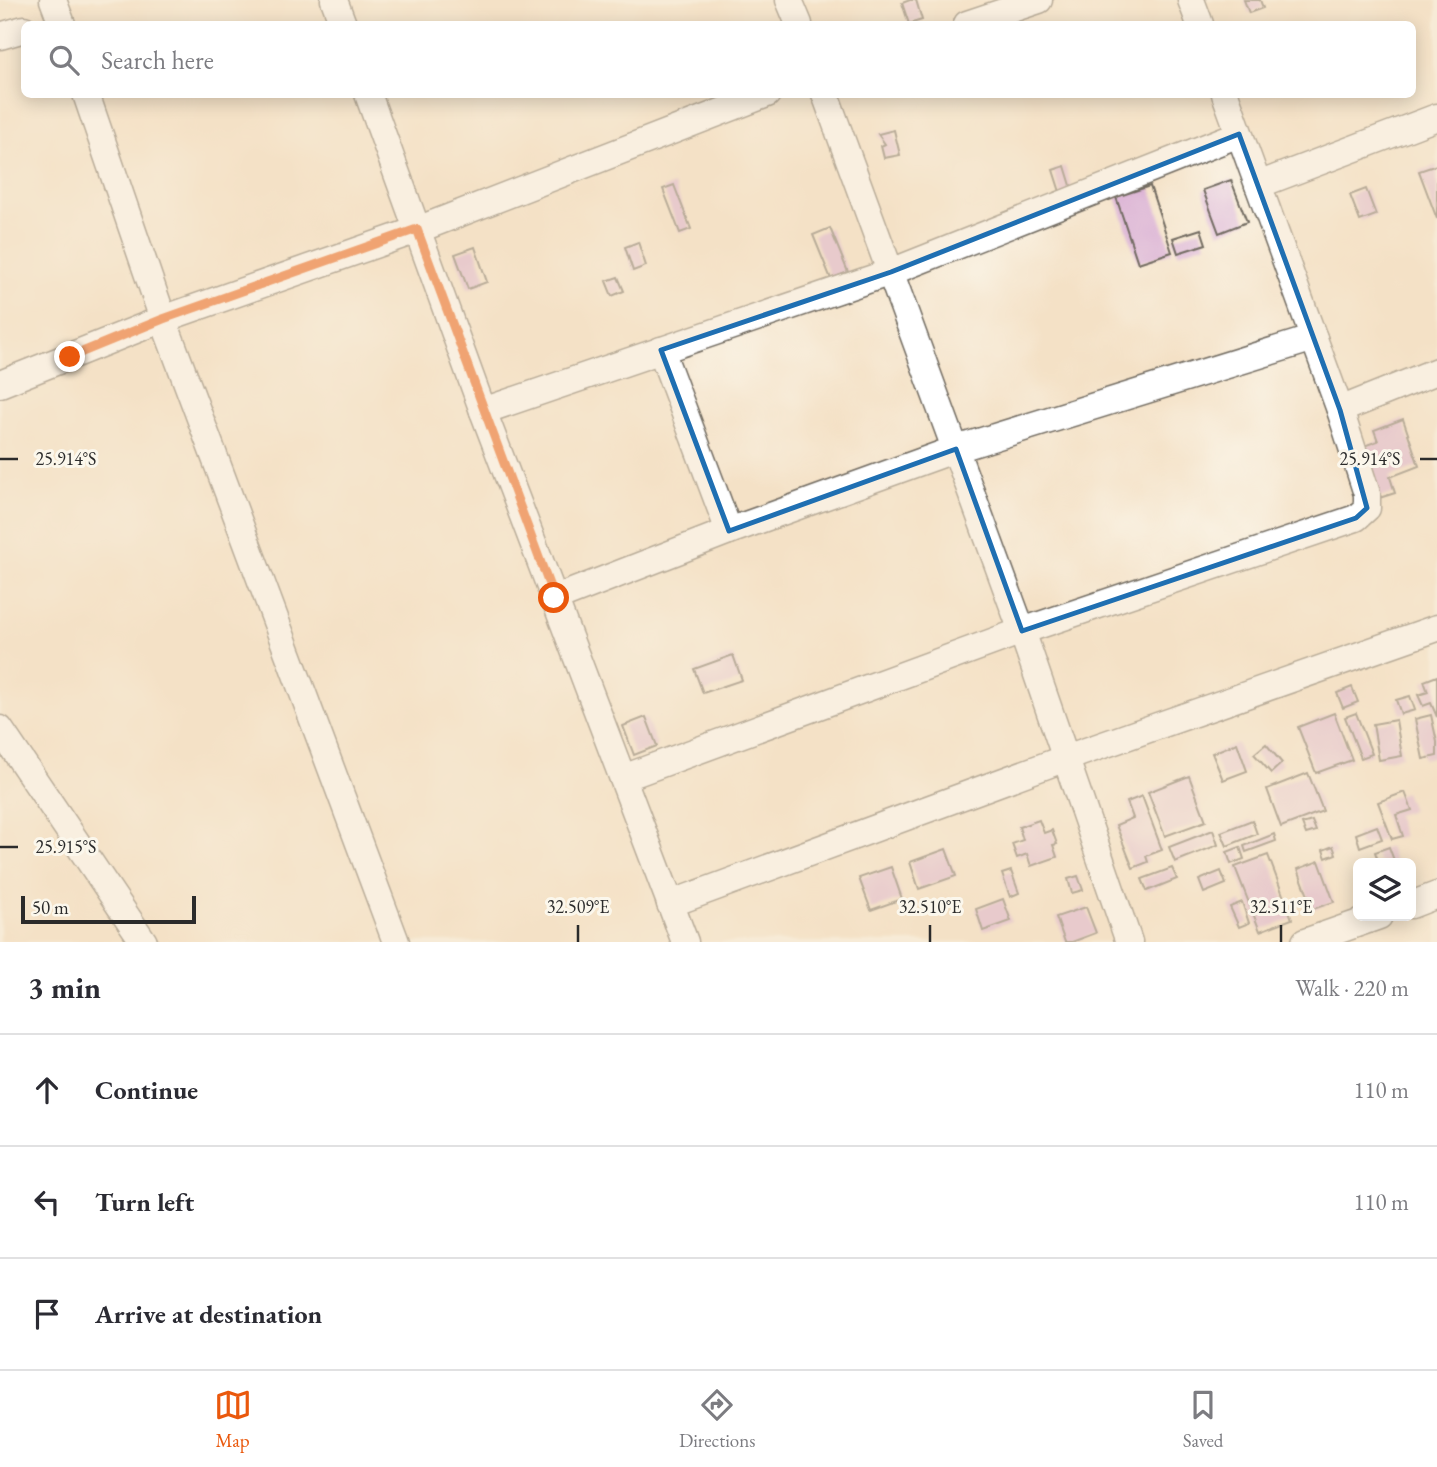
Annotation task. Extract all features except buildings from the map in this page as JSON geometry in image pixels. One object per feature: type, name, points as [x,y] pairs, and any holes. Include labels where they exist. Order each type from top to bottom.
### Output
[{"type":"street","points":[[334,0],[341,21]]},
{"type":"street","points":[[789,0],[798,21]]},
{"type":"street","points":[[976,21],[1039,0]]},
{"type":"street","points":[[1191,0],[1199,21]]},
{"type":"street","points":[[0,36],[21,30]]},
{"type":"street","points":[[87,98],[163,319],[396,942]]},
{"type":"street","points":[[369,98],[483,411],[685,942]]},
{"type":"street","points":[[0,384],[163,319],[417,229],[757,98]]},
{"type":"street","points":[[826,98],[1022,631],[1129,942]]},
{"type":"street","points":[[623,778],[1022,631],[1356,518],[1367,508],[1367,494],[1340,410],[1226,98]]},
{"type":"street","points":[[1258,185],[1437,117]]},
{"type":"street","points":[[483,411],[891,272],[1239,134]]},
{"type":"street","points":[[554,598],[956,449],[1314,338]]},
{"type":"street","points":[[661,350],[729,531]]},
{"type":"street","points":[[1340,410],[1437,371]]},
{"type":"street","points":[[670,904],[1066,758],[1437,628]]},
{"type":"street","points":[[0,729],[144,942]]},
{"type":"street","points":[[1416,903],[1437,895]]},
{"type":"street","points":[[1305,942],[1365,921]]},
{"type":"highlighted area","points":[[1239,134],[1340,410],[1367,508],[1356,518],[1022,631],[956,449],[729,531],[661,350],[891,272]]},
{"type":"route","points":[[70,357],[163,319],[417,229],[554,598]]}]
